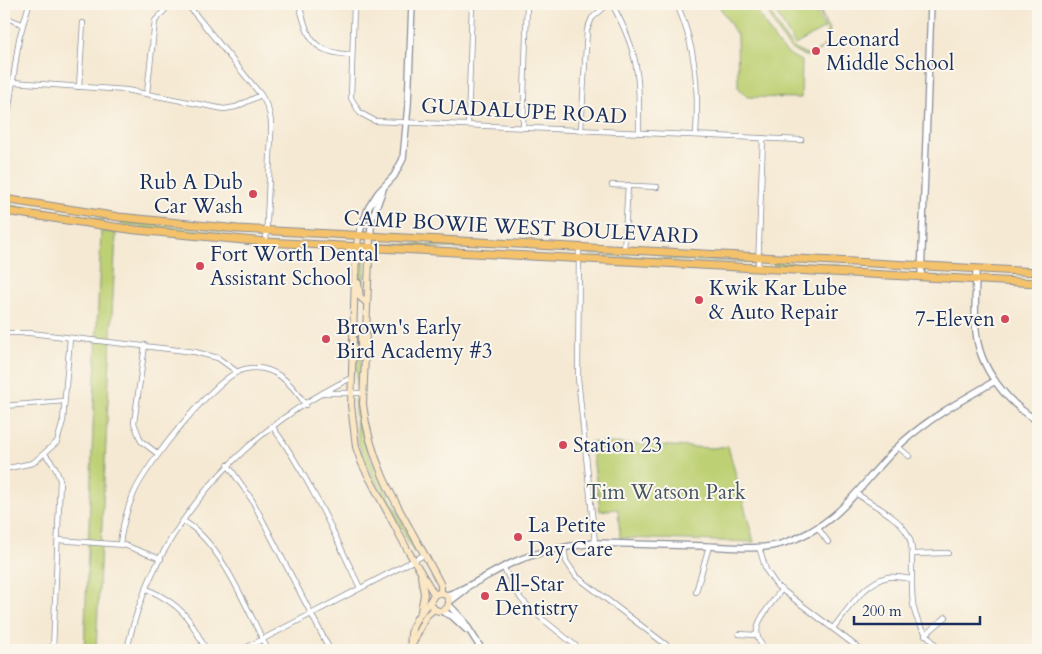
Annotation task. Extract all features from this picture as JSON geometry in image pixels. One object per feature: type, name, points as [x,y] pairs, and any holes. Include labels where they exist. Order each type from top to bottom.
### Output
[{"type":"main road","name":"CAMP BOWIE WEST BOULEVARD","points":[[4,199],[119,217],[266,231],[1038,272]]},
{"type":"main road","name":"CAMP BOWIE WEST BOULEVARD","points":[[4,211],[172,235],[266,242],[1038,283]]},
{"type":"main road","points":[[88,224],[115,224],[118,222],[119,217]]},
{"type":"main road","points":[[358,236],[351,393],[356,447],[362,464],[421,575],[434,594],[432,598],[434,609]]},
{"type":"main road","points":[[370,237],[364,394],[366,431],[373,455],[441,585],[443,594],[449,604],[441,610],[434,609]]},
{"type":"main road","points":[[498,254],[499,244]]},
{"type":"main road","points":[[855,262],[855,273]]},
{"type":"main road","points":[[355,273],[358,278],[360,297],[367,303]]},
{"type":"main road","points":[[1028,283],[1033,279],[1038,279]]},
{"type":"main road","points":[[353,330],[361,334],[362,353],[365,360]]},
{"type":"main road","points":[[421,575],[424,594],[421,611]]},
{"type":"main road","points":[[411,648],[411,632],[421,611],[432,598],[443,594]]},
{"type":"main road","points":[[411,648],[423,622],[434,609]]},
{"type":"street","points":[[4,141],[22,24],[29,4]]},
{"type":"street","points":[[147,93],[154,21],[170,4]]},
{"type":"street","points":[[187,4],[261,95],[269,109],[272,120],[266,242]]},
{"type":"street","points":[[299,4],[306,29],[315,43],[329,53],[352,55]]},
{"type":"street","name":"GUADALUPE ROAD","points":[[354,4],[351,98],[355,108],[360,113],[375,121],[801,140]]},
{"type":"street","points":[[358,236],[370,206],[394,176],[403,159],[407,122],[412,4]]},
{"type":"street","points":[[468,125],[472,4]]},
{"type":"street","points":[[523,127],[527,4]]},
{"type":"street","points":[[582,130],[587,30],[592,18],[608,4]]},
{"type":"street","points":[[612,4],[625,27],[635,54],[639,78],[639,133]]},
{"type":"street","points":[[677,4],[694,57],[698,82],[696,135]]},
{"type":"street","points":[[921,277],[931,4]]},
{"type":"street","points":[[4,17],[22,24]]},
{"type":"street","points":[[79,87],[83,23]]},
{"type":"street","points":[[12,82],[126,90],[224,109],[236,107],[261,95]]},
{"type":"street","points":[[758,268],[763,138]]},
{"type":"street","points":[[612,185],[657,186]]},
{"type":"street","points":[[624,251],[628,186]]},
{"type":"street","points":[[370,237],[372,219],[383,190]]},
{"type":"street","points":[[579,248],[579,386],[595,543]]},
{"type":"street","points":[[976,269],[976,333],[980,348],[995,381],[1016,406],[1038,421]]},
{"type":"street","points":[[4,333],[30,333],[210,355],[225,362],[236,371]]},
{"type":"street","points":[[4,469],[27,465],[46,454],[57,442],[60,436],[70,338]]},
{"type":"street","points":[[145,346],[134,423],[141,440],[158,454]]},
{"type":"street","points":[[120,544],[134,493],[158,454],[206,399],[236,371],[252,368],[276,372],[292,386],[306,405]]},
{"type":"street","points":[[127,650],[135,616],[146,589],[183,521],[200,496],[228,465],[272,426],[352,378]]},
{"type":"street","points":[[443,594],[455,594],[503,567],[526,557],[564,547],[595,543],[759,547],[785,543],[818,528],[857,494],[898,447],[929,422],[995,381]]},
{"type":"street","points":[[324,394],[364,394]]},
{"type":"street","points":[[4,406],[64,400]]},
{"type":"street","points":[[272,426],[288,448],[304,477],[360,588]]},
{"type":"street","points":[[898,447],[909,456]]},
{"type":"street","points":[[46,454],[55,467],[60,480],[53,650]]},
{"type":"street","points":[[228,465],[252,500],[330,650]]},
{"type":"street","points":[[857,494],[902,526],[908,535],[912,554],[914,614],[925,635],[940,650]]},
{"type":"street","points":[[183,521],[210,544],[268,650]]},
{"type":"street","points":[[818,528],[828,542]]},
{"type":"street","points":[[58,540],[120,544],[161,559]]},
{"type":"street","points":[[643,544],[643,552]]},
{"type":"street","points":[[696,592],[709,546]]},
{"type":"street","points":[[564,547],[566,561],[576,576],[673,650]]},
{"type":"street","points":[[759,547],[766,570],[781,590],[861,650]]},
{"type":"street","points":[[912,554],[948,553]]},
{"type":"street","points":[[242,650],[424,555]]},
{"type":"street","points":[[503,567],[521,599],[535,613],[581,650]]},
{"type":"street","points":[[833,628],[857,599],[880,580],[892,577],[912,579]]},
{"type":"street","points":[[469,586],[449,604],[463,620],[482,650]]},
{"type":"street","points":[[146,589],[167,598],[181,609],[206,650]]},
{"type":"street","points":[[766,650],[759,643],[756,636],[758,624],[781,590]]},
{"type":"street","points":[[441,610],[452,616],[474,637]]},
{"type":"street","points":[[925,635],[946,617]]},
{"type":"street","points":[[739,634],[756,636]]},
{"type":"green space","points":[[718,4],[753,4],[779,45],[793,57],[802,61],[801,98],[747,97],[738,87],[737,35]]},
{"type":"green space","points":[[764,4],[766,4],[788,42],[804,53],[813,53],[823,47],[827,36],[826,25],[813,4],[816,4],[830,29],[826,46],[812,56],[795,52],[782,38]]},
{"type":"green space","points":[[771,4],[811,4],[825,28],[795,45]]},
{"type":"green space","points":[[4,204],[109,221],[67,218],[4,207]]},
{"type":"green space","points":[[122,221],[256,235],[194,233],[121,225]]},
{"type":"green space","points":[[101,231],[116,233],[96,650],[84,650]]},
{"type":"green space","points":[[377,243],[492,247],[444,248]]},
{"type":"green space","points":[[360,254],[365,254],[363,296],[360,292]]},
{"type":"green space","points":[[590,255],[747,261],[698,262]]},
{"type":"green space","points":[[773,262],[841,266],[840,268],[773,265]]},
{"type":"green space","points":[[356,333],[361,351],[361,388],[357,388]]},
{"type":"green space","points":[[354,400],[357,400],[359,417],[369,456],[417,550],[414,552],[364,460],[359,446]]},
{"type":"green space","name":"Tim Watson Park","points":[[591,442],[713,448],[728,446],[754,542],[620,538],[618,509],[600,511]]},
{"type":"place","name":"Leonard Middle School","points":[[816,51]]},
{"type":"place","name":"Rub A Dub Car Wash","points":[[253,194]]},
{"type":"place","name":"Fort Worth Dental Assistant School","points":[[200,266]]},
{"type":"place","name":"Kwik Kar Lube & Auto Repair","points":[[699,300]]},
{"type":"place","name":"7-Eleven","points":[[1005,319]]},
{"type":"place","name":"Brown's Early Bird Academy #3","points":[[326,339]]},
{"type":"place","name":"Station 23","points":[[563,445]]},
{"type":"place","name":"La Petite Day Care","points":[[518,537]]},
{"type":"place","name":"All-Star Dentistry","points":[[485,596]]}]
